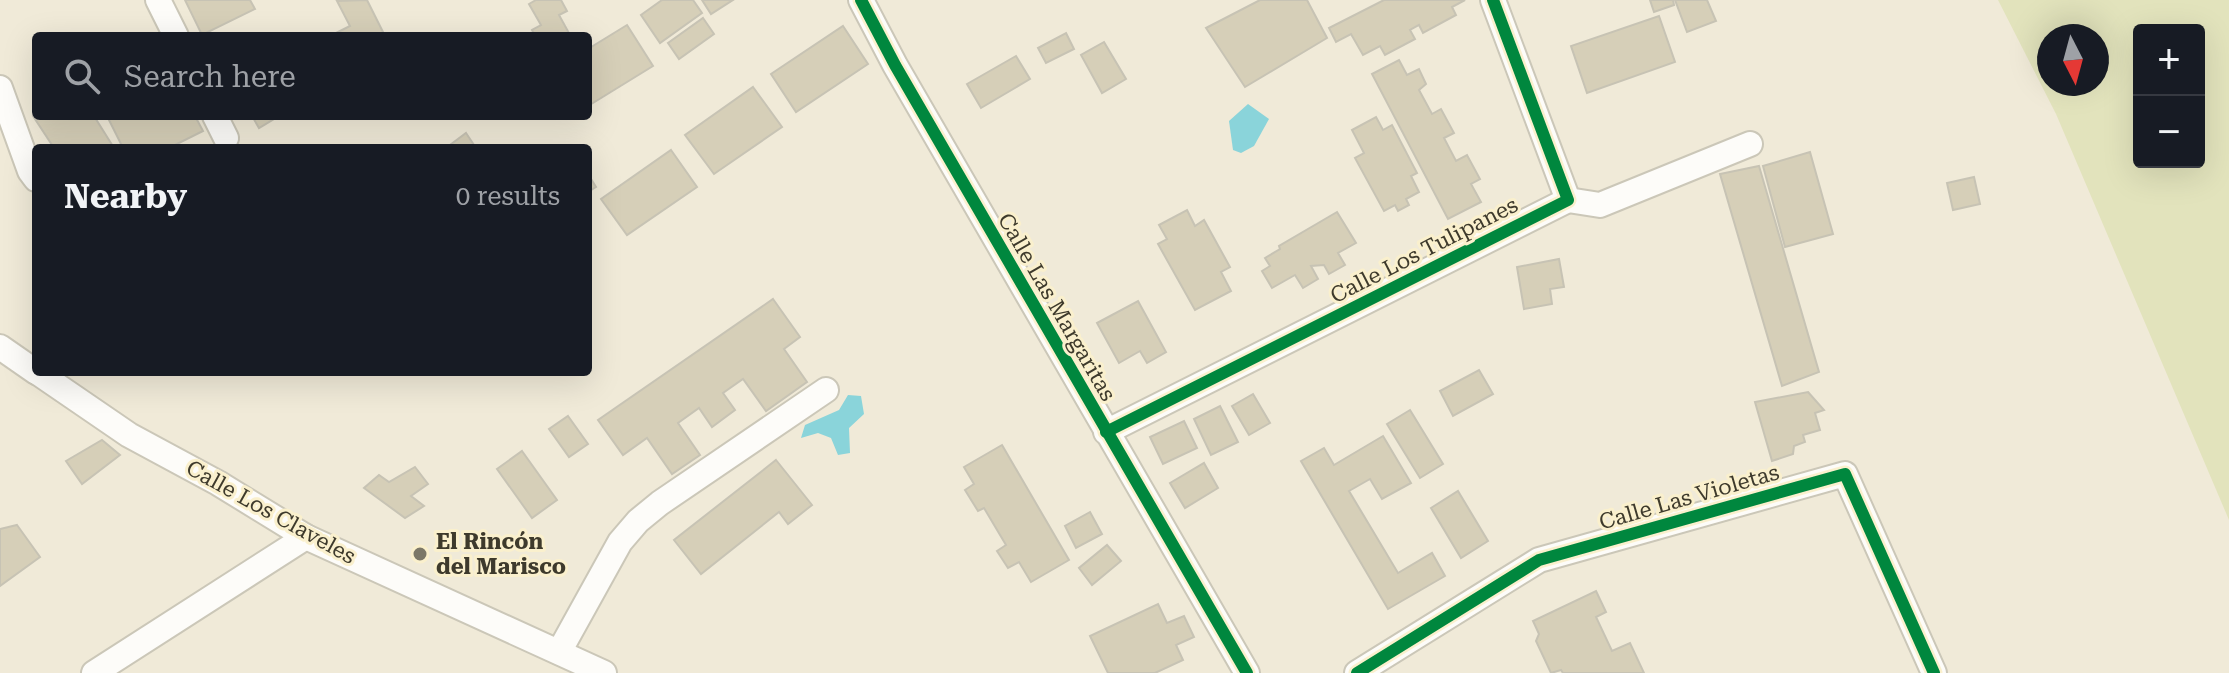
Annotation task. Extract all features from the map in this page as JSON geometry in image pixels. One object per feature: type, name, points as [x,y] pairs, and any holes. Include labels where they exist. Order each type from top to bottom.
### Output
[{"type":"street","points":[[158,0],[174,32]]},
{"type":"street","name":"Calle Las Margaritas","points":[[861,0],[895,65],[1247,673]]},
{"type":"street","points":[[1493,0],[1568,200],[1600,205],[1750,144]]},
{"type":"street","points":[[0,88],[32,174]]},
{"type":"street","points":[[217,120],[226,138]]},
{"type":"street","name":"Calle Los Tulipanes","points":[[1106,432],[1568,200]]},
{"type":"street","name":"Calle Los Claveles","points":[[0,347],[32,369]]},
{"type":"street","name":"Calle Los Claveles","points":[[42,376],[129,435],[218,483],[306,537],[604,673]]},
{"type":"street","points":[[559,652],[620,542],[638,521],[826,390]]},
{"type":"street","name":"Calle Las Violetas","points":[[1357,673],[1539,560],[1845,474],[1934,673]]},
{"type":"street","points":[[94,673],[306,537]]},
{"type":"green space","points":[[1998,0],[2229,0],[2229,520],[2047,96],[2109,96],[2109,24],[2037,24],[2037,77]]},
{"type":"water","points":[[1248,104],[1269,119],[1254,146],[1241,153],[1233,150],[1229,121]]},
{"type":"water","points":[[848,395],[861,396],[864,414],[849,428],[850,453],[838,455],[831,438],[818,433],[801,438],[805,425],[839,410]]},
{"type":"building","points":[[185,0],[250,0],[255,9],[208,32],[201,32]]},
{"type":"building","points":[[367,0],[383,32],[338,32],[350,26],[337,1]]},
{"type":"building","points":[[536,0],[561,0],[567,11],[559,15],[568,32],[533,32],[541,25],[529,4]]},
{"type":"building","points":[[662,0],[693,0],[702,13],[660,43],[641,15]]},
{"type":"building","points":[[702,0],[733,0],[711,14]]},
{"type":"building","points":[[1260,0],[1307,0],[1327,38],[1245,87],[1206,28]]},
{"type":"building","points":[[1384,0],[1465,0],[1452,7],[1456,15],[1423,33],[1419,25],[1410,30],[1415,39],[1385,55],[1380,46],[1363,55],[1351,34],[1336,42],[1329,28]]},
{"type":"building","points":[[1650,0],[1673,0],[1674,5],[1654,12]]},
{"type":"building","points":[[1675,0],[1707,0],[1716,21],[1687,32]]},
{"type":"building","points":[[1659,16],[1675,62],[1587,93],[1571,46]]},
{"type":"building","points":[[703,18],[714,34],[679,59],[668,43]]},
{"type":"building","points":[[627,25],[653,66],[592,104],[592,47]]},
{"type":"building","points":[[843,26],[868,64],[796,112],[771,74]]},
{"type":"building","points":[[1066,33],[1074,49],[1046,63],[1038,48]]},
{"type":"building","points":[[1104,42],[1126,79],[1102,93],[1081,55]]},
{"type":"building","points":[[1016,56],[1030,79],[981,108],[967,84]]},
{"type":"building","points":[[1399,60],[1407,75],[1419,69],[1426,84],[1419,90],[1432,114],[1441,109],[1454,133],[1444,138],[1456,161],[1467,155],[1480,179],[1471,184],[1481,202],[1448,219],[1372,74]]},
{"type":"building","points":[[753,87],[782,127],[714,174],[685,135]]},
{"type":"building","points":[[1376,117],[1383,130],[1392,125],[1417,173],[1411,176],[1419,192],[1406,199],[1409,205],[1398,211],[1395,205],[1384,211],[1355,158],[1364,153],[1352,130]]},
{"type":"building","points":[[36,120],[96,120],[112,144],[51,144]]},
{"type":"building","points":[[109,120],[197,120],[203,131],[177,144],[121,144]]},
{"type":"building","points":[[254,120],[272,120],[259,128]]},
{"type":"building","points":[[466,133],[473,144],[451,144]]},
{"type":"building","points":[[671,150],[697,187],[627,235],[601,199]]},
{"type":"building","points":[[1810,152],[1833,234],[1785,247],[1763,166]]},
{"type":"building","points":[[1759,166],[1819,372],[1782,386],[1720,174]]},
{"type":"building","points":[[1974,177],[1980,204],[1953,210],[1947,183]]},
{"type":"building","points":[[1187,210],[1195,226],[1204,220],[1230,267],[1221,272],[1231,291],[1195,310],[1158,244],[1167,239],[1159,225]]},
{"type":"building","points":[[1337,212],[1356,243],[1338,253],[1345,265],[1329,274],[1324,265],[1311,266],[1318,279],[1303,288],[1295,275],[1272,288],[1262,271],[1270,266],[1265,258],[1280,249],[1279,246]]},
{"type":"building","points":[[1559,259],[1564,287],[1550,289],[1552,304],[1524,309],[1517,267]]},
{"type":"building","points":[[773,299],[800,337],[784,349],[807,382],[766,411],[743,379],[723,393],[735,410],[712,427],[699,408],[678,423],[700,455],[672,474],[647,438],[623,455],[598,420]]},
{"type":"building","points":[[1138,301],[1166,352],[1147,363],[1140,351],[1119,363],[1097,323]]},
{"type":"building","points":[[1479,370],[1493,394],[1453,416],[1440,391]]},
{"type":"building","points":[[1808,392],[1824,410],[1815,413],[1820,430],[1803,435],[1805,442],[1794,446],[1793,454],[1772,461],[1755,402]]},
{"type":"building","points":[[1253,394],[1270,423],[1249,435],[1232,406]]},
{"type":"building","points":[[1220,406],[1238,442],[1211,455],[1194,419]]},
{"type":"building","points":[[1410,410],[1443,464],[1420,478],[1387,424]]},
{"type":"building","points":[[568,416],[588,444],[569,457],[549,429]]},
{"type":"building","points":[[1184,421],[1197,448],[1163,464],[1150,437]]},
{"type":"building","points":[[1383,436],[1411,483],[1382,499],[1370,479],[1349,491],[1398,573],[1432,553],[1445,576],[1388,609],[1301,461],[1324,448],[1334,465]]},
{"type":"building","points":[[102,440],[120,455],[82,484],[66,461]]},
{"type":"building","points":[[1002,445],[1069,560],[1031,582],[1019,562],[1008,568],[997,551],[1006,545],[984,508],[978,511],[965,490],[974,484],[964,467]]},
{"type":"building","points":[[522,451],[557,500],[532,518],[497,469]]},
{"type":"building","points":[[776,460],[812,505],[788,524],[779,512],[701,574],[674,540]]},
{"type":"building","points":[[1204,463],[1218,488],[1185,508],[1170,483]]},
{"type":"building","points":[[415,467],[428,484],[411,496],[424,506],[405,518],[364,488],[379,475],[389,482]]},
{"type":"building","points":[[1458,491],[1488,541],[1461,558],[1431,508]]},
{"type":"building","points":[[1090,512],[1102,534],[1076,548],[1065,526]]},
{"type":"building","points":[[17,525],[40,557],[0,586],[0,529]]},
{"type":"building","points":[[1107,545],[1121,561],[1092,585],[1079,568]]},
{"type":"building","points":[[1596,591],[1606,612],[1596,617],[1612,651],[1630,643],[1644,673],[1563,673],[1561,670],[1551,673],[1536,641],[1539,634],[1533,621]]},
{"type":"building","points":[[1158,604],[1167,623],[1184,616],[1194,637],[1176,645],[1183,660],[1155,673],[1108,673],[1090,636]]},
{"type":"cycle path","points":[[861,0],[895,65],[1247,673]]},
{"type":"cycle path","points":[[1106,432],[1568,200],[1493,0]]},
{"type":"cycle path","points":[[1357,673],[1539,560],[1845,474],[1934,673]]},
{"type":"place","name":"El Rincón del Marisco","points":[[420,554]]}]
